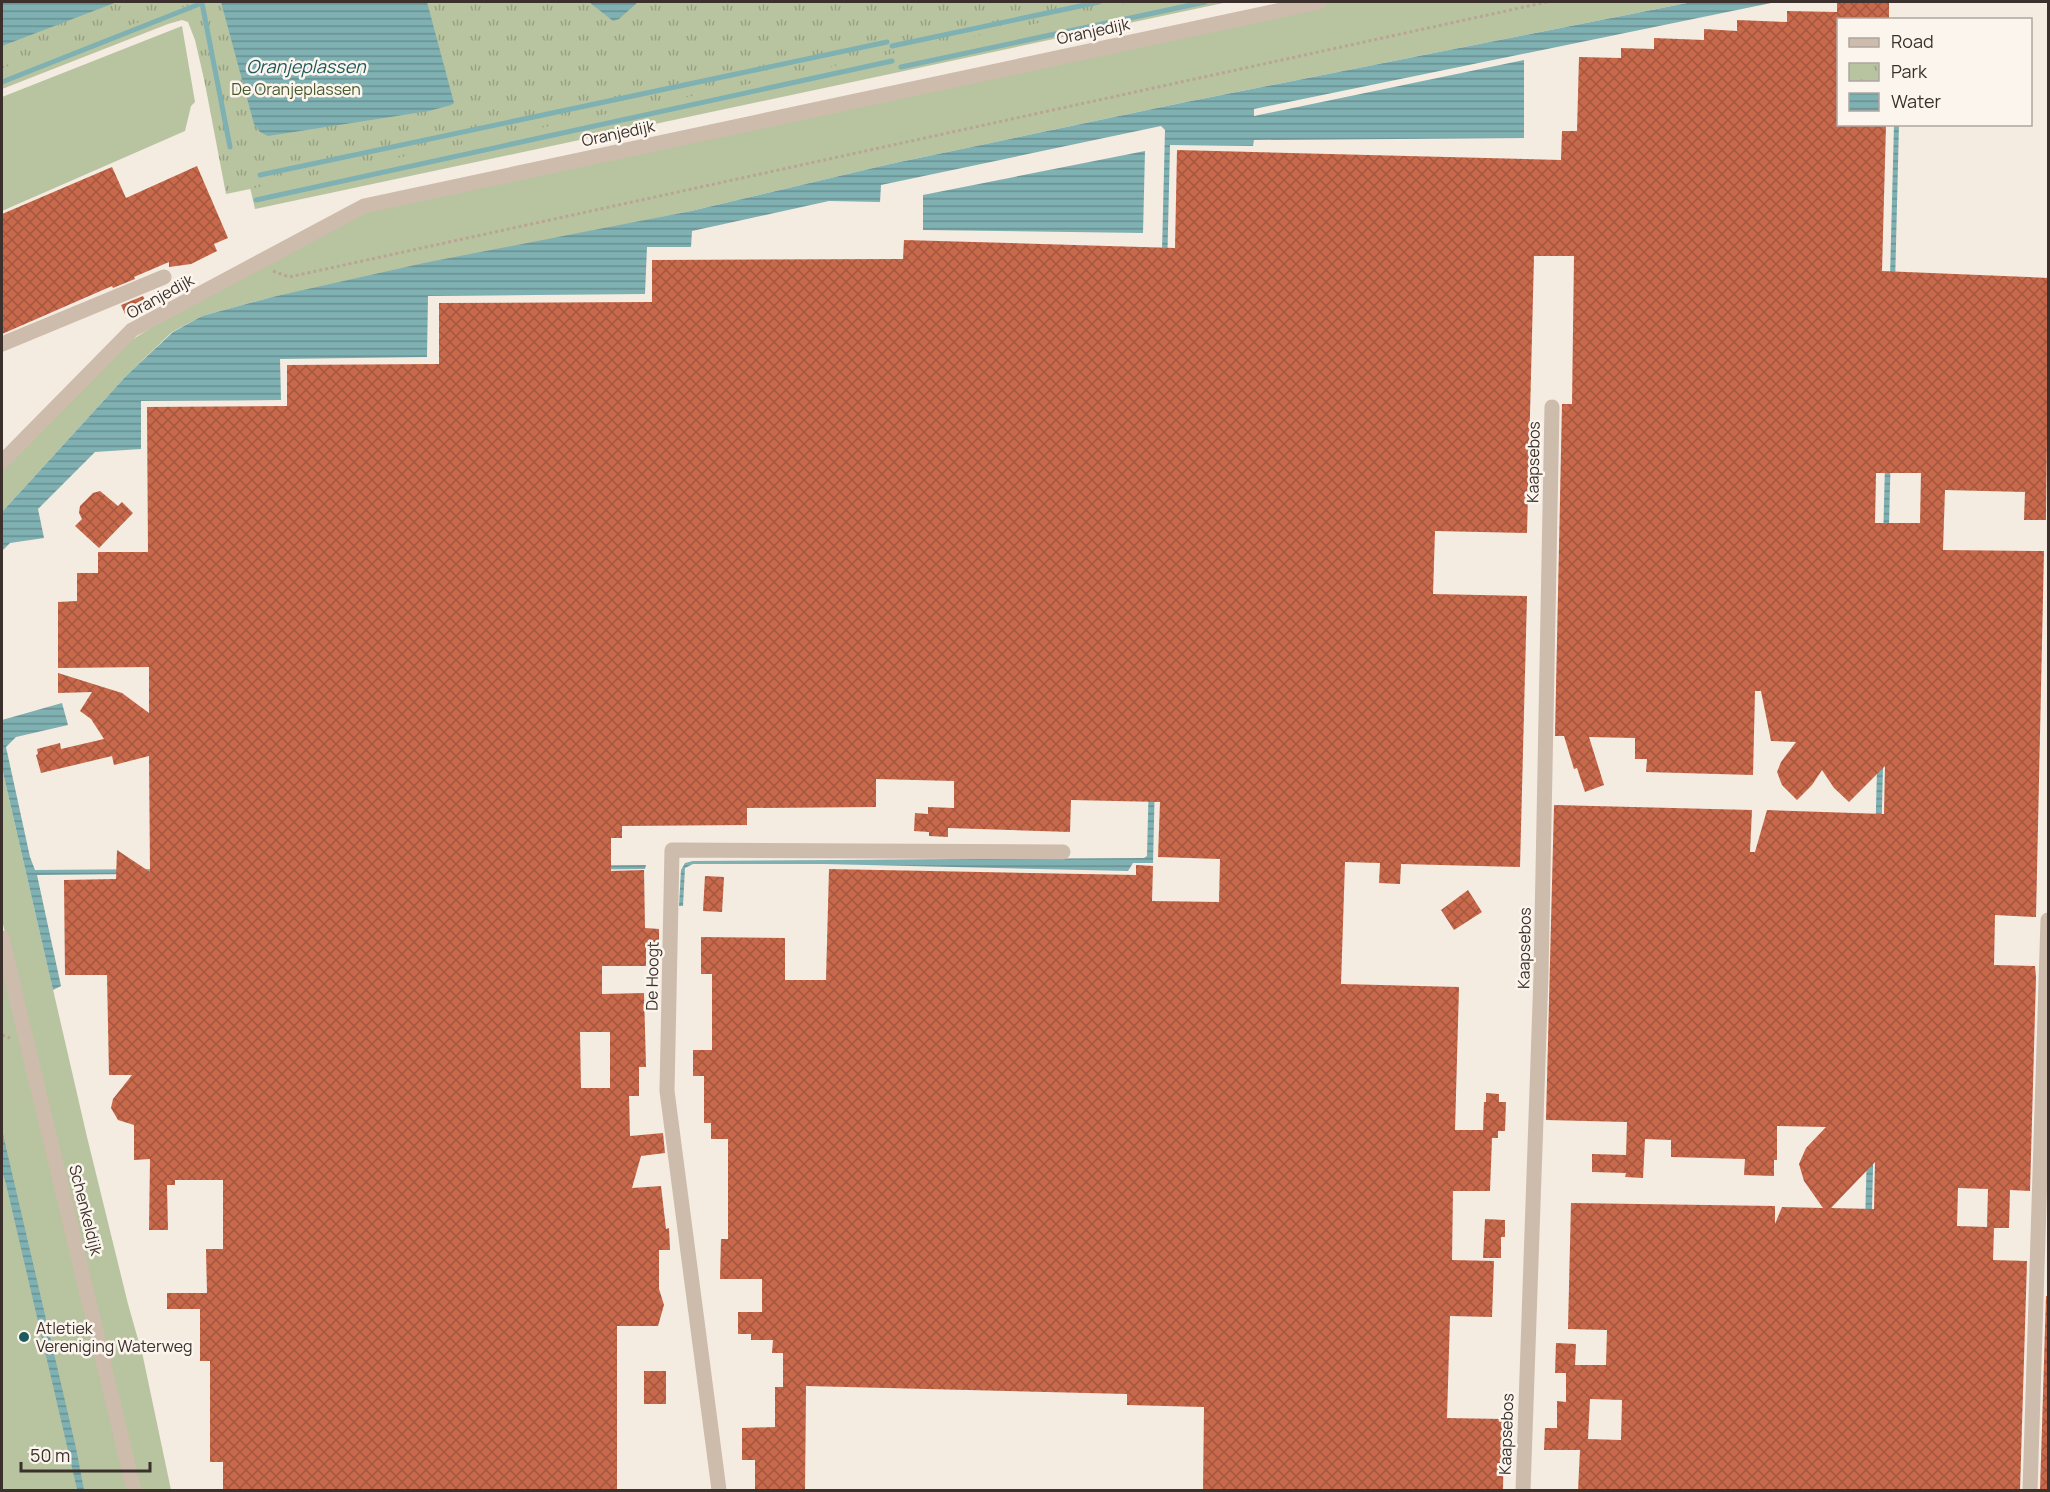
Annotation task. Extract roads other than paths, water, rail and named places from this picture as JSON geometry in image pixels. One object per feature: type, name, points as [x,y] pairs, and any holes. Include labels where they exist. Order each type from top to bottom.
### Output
[{"type":"street","name":"Oranjedijk","points":[[2,462],[132,330],[364,206],[1318,2]]},
{"type":"street","points":[[2,344],[164,277]]},
{"type":"street","name":"Kaapsebos","points":[[1522,1491],[1541,975],[1552,407]]},
{"type":"street","name":"De Hoogt","points":[[719,1491],[668,1091],[672,850],[1063,852]]},
{"type":"street","points":[[2030,1491],[2049,920]]},
{"type":"street","name":"Schenkeldijk","points":[[2,938],[134,1491]]},
{"type":"water","points":[[2,2],[117,2],[2,46]]},
{"type":"water","name":"Oranjeplassen","points":[[221,2],[427,2],[454,103],[429,111],[268,136],[260,132],[254,124]]},
{"type":"water","points":[[589,2],[638,2],[619,19],[613,21]]},
{"type":"water","points":[[1692,2],[1776,2],[1254,109],[1254,116],[1524,60],[1524,138],[1254,140],[1253,146],[1170,145],[1153,863],[1133,863],[1128,871],[824,864],[693,864],[685,868],[683,906],[679,906],[681,870],[685,863],[693,861],[1144,858],[1147,856],[1165,130],[1161,126],[881,185],[880,202],[829,201],[692,231],[691,247],[647,247],[645,294],[428,296],[427,357],[280,359],[281,400],[141,401],[141,449],[95,452],[38,509],[44,538],[10,543],[2,551],[2,512],[127,375],[173,332],[202,316],[272,297],[424,263],[691,211],[890,164],[1181,103]]},
{"type":"water","points":[[1894,126],[1899,126],[1865,1490],[1858,1490]]},
{"type":"water","points":[[1145,151],[1143,233],[923,230],[923,195]]},
{"type":"water","points":[[62,703],[68,725],[16,737],[6,747],[30,857],[35,870],[646,865],[645,869],[37,875],[61,986],[53,990],[2,768],[2,720]]},
{"type":"water","points":[[2,1130],[84,1490],[77,1489],[2,1171]]},
{"type":"waterway","points":[[892,46],[1099,2]]},
{"type":"waterway","points":[[901,67],[1205,2]]},
{"type":"waterway","points":[[2,82],[202,3],[230,147]]},
{"type":"waterway","points":[[260,175],[887,42]]},
{"type":"waterway","points":[[256,200],[892,61]]},
{"type":"place","name":"Atletiek Vereniging Waterweg","points":[[24,1337]]},
{"type":"park label","name":"De Oranjeplassen","points":[[296,89]]}]
